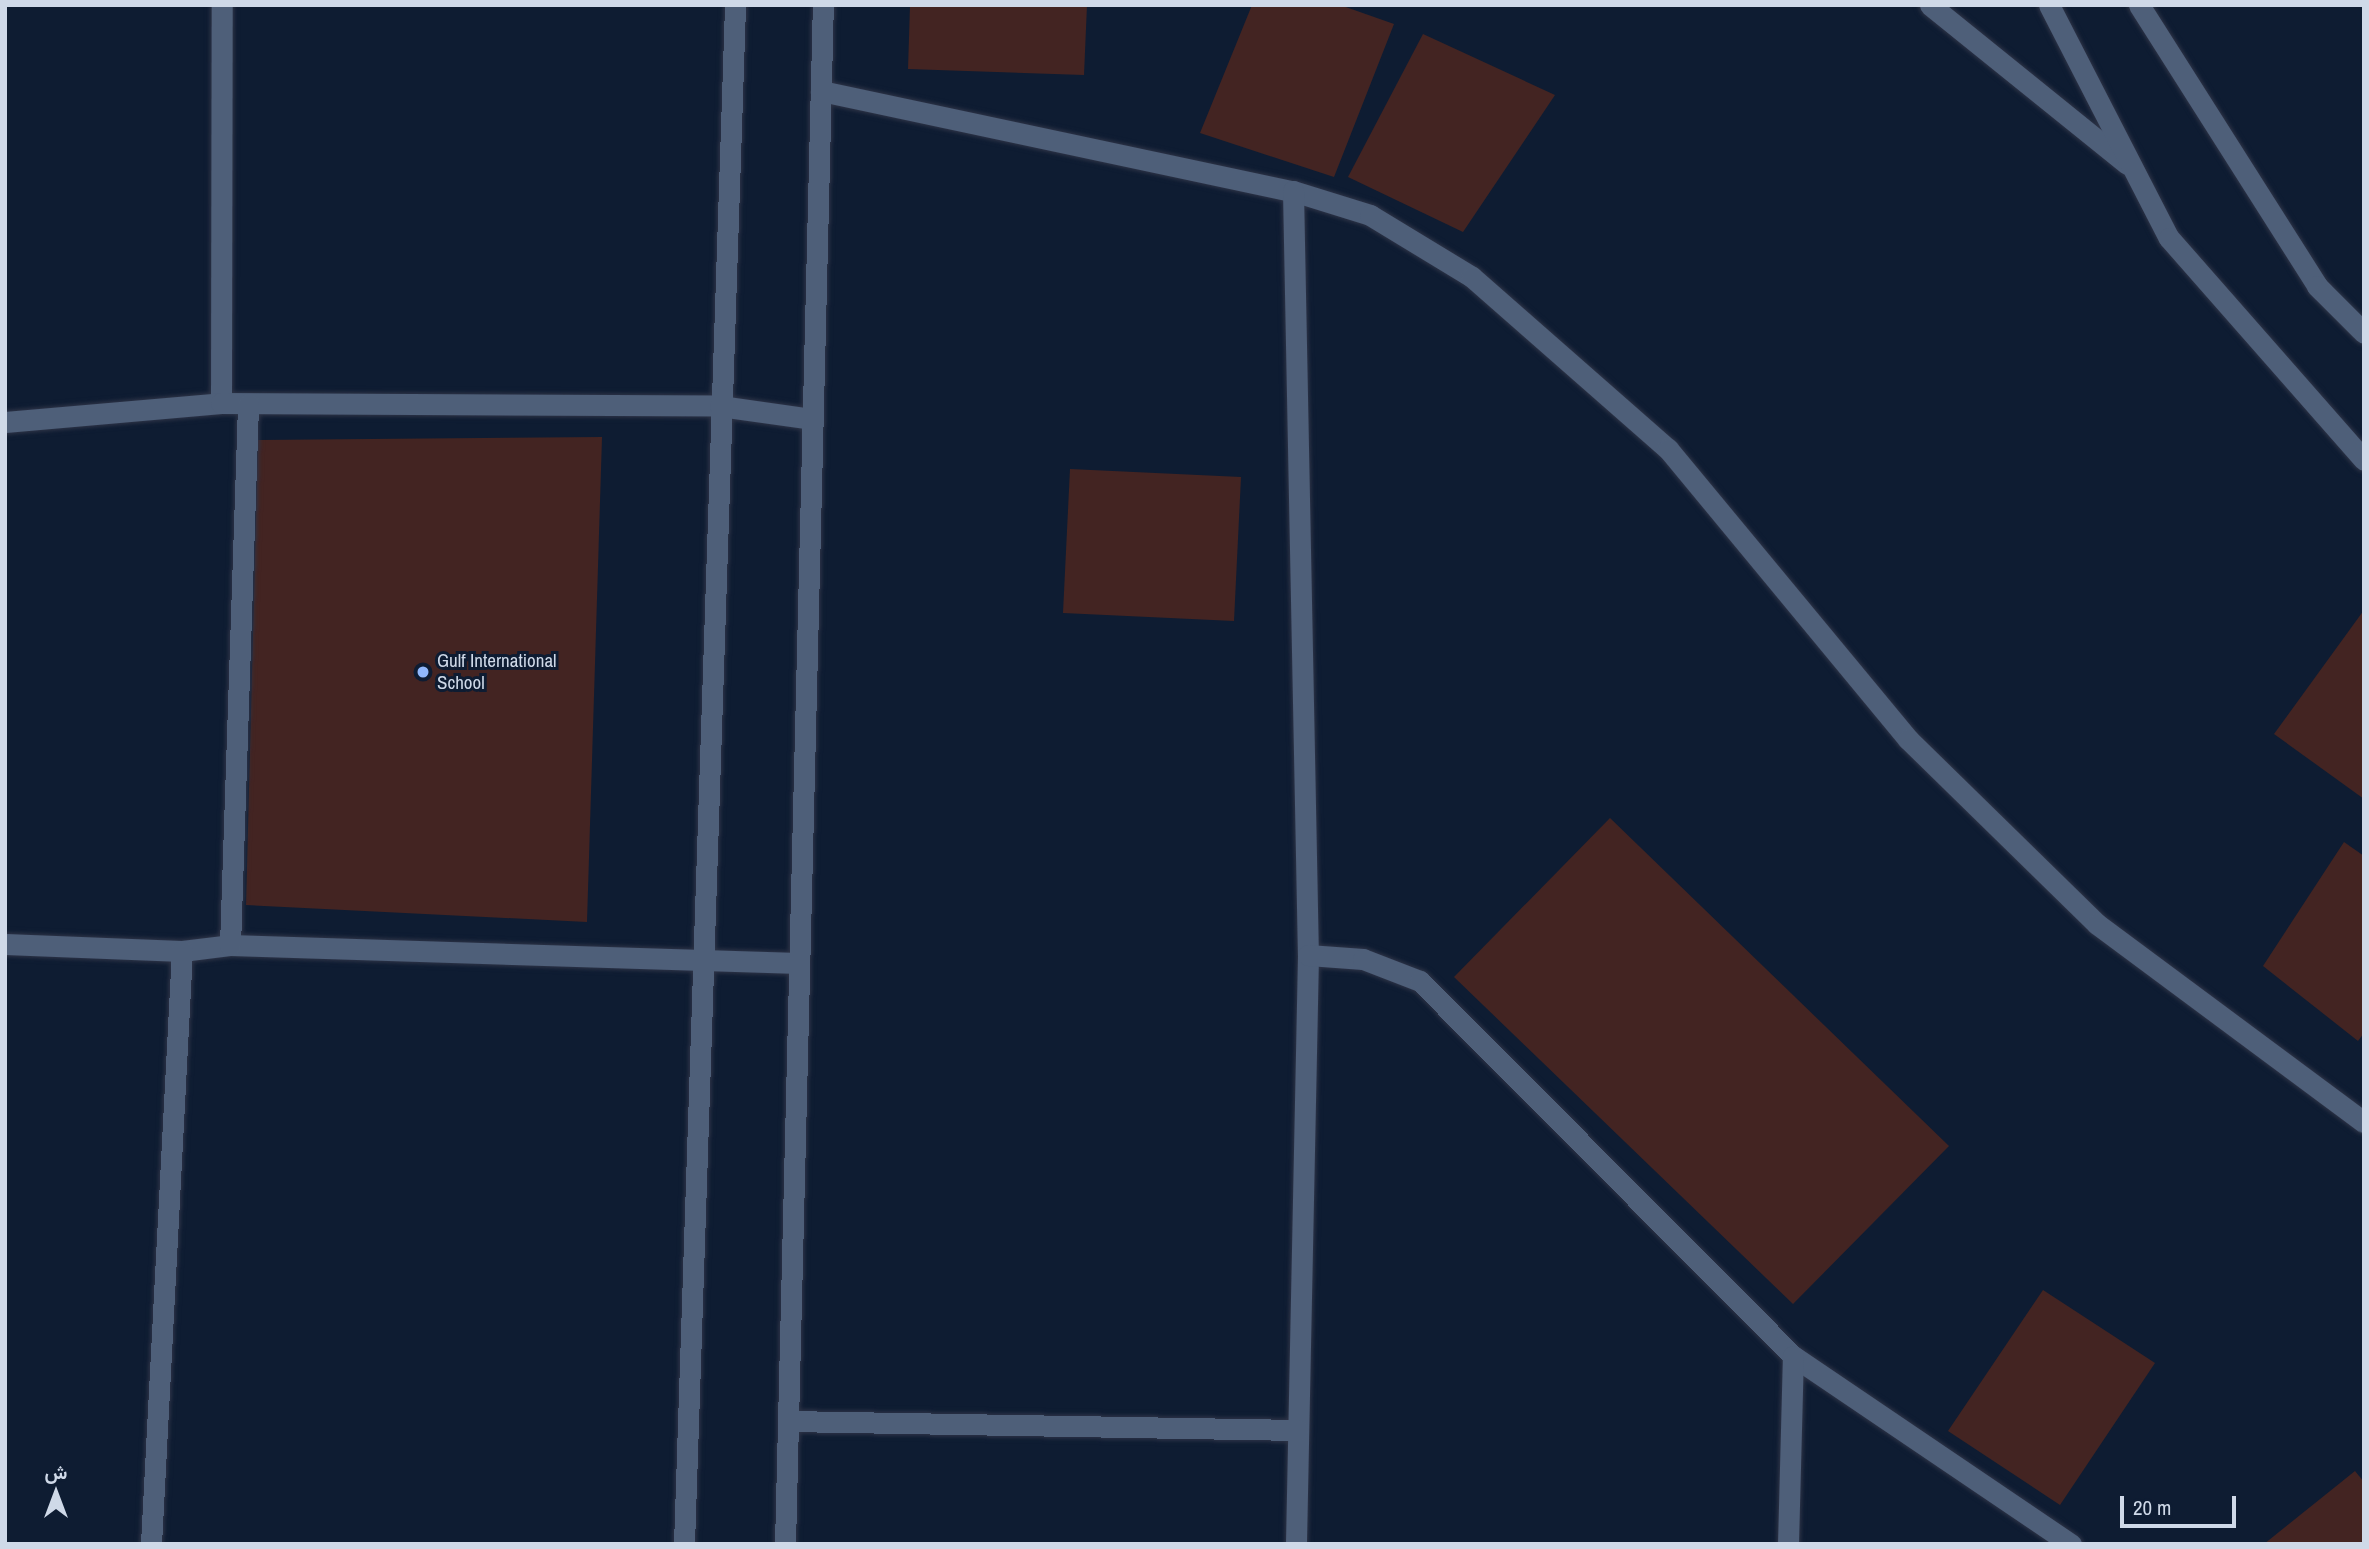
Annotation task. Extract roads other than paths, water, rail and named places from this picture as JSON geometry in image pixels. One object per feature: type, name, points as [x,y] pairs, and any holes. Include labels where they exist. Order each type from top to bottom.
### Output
[{"type":"street","points":[[221,403],[222,5]]},
{"type":"street","points":[[684,1544],[701,963],[735,5]]},
{"type":"street","points":[[785,1544],[823,5]]},
{"type":"street","points":[[1930,5],[2134,169]]},
{"type":"street","points":[[2049,5],[2169,237],[2364,460]]},
{"type":"street","points":[[2138,5],[2317,286],[2364,333]]},
{"type":"street","points":[[821,91],[1293,191],[1370,215],[1472,276],[1668,449],[1908,739],[2097,924],[2364,1122]]},
{"type":"street","points":[[1293,191],[1308,955],[1296,1544]]},
{"type":"street","points":[[5,422],[221,403],[720,406],[813,419]]},
{"type":"street","points":[[230,945],[247,404]]},
{"type":"street","points":[[5,944],[182,951],[230,945],[701,963],[799,963]]},
{"type":"street","points":[[151,1544],[182,951]]},
{"type":"street","points":[[1308,955],[1363,960],[1420,981],[1793,1356],[2071,1544]]},
{"type":"street","points":[[1788,1544],[1793,1356]]},
{"type":"street","points":[[788,1421],[1298,1430]]},
{"type":"place","name":"Gulf International School","points":[[423,672]]}]
